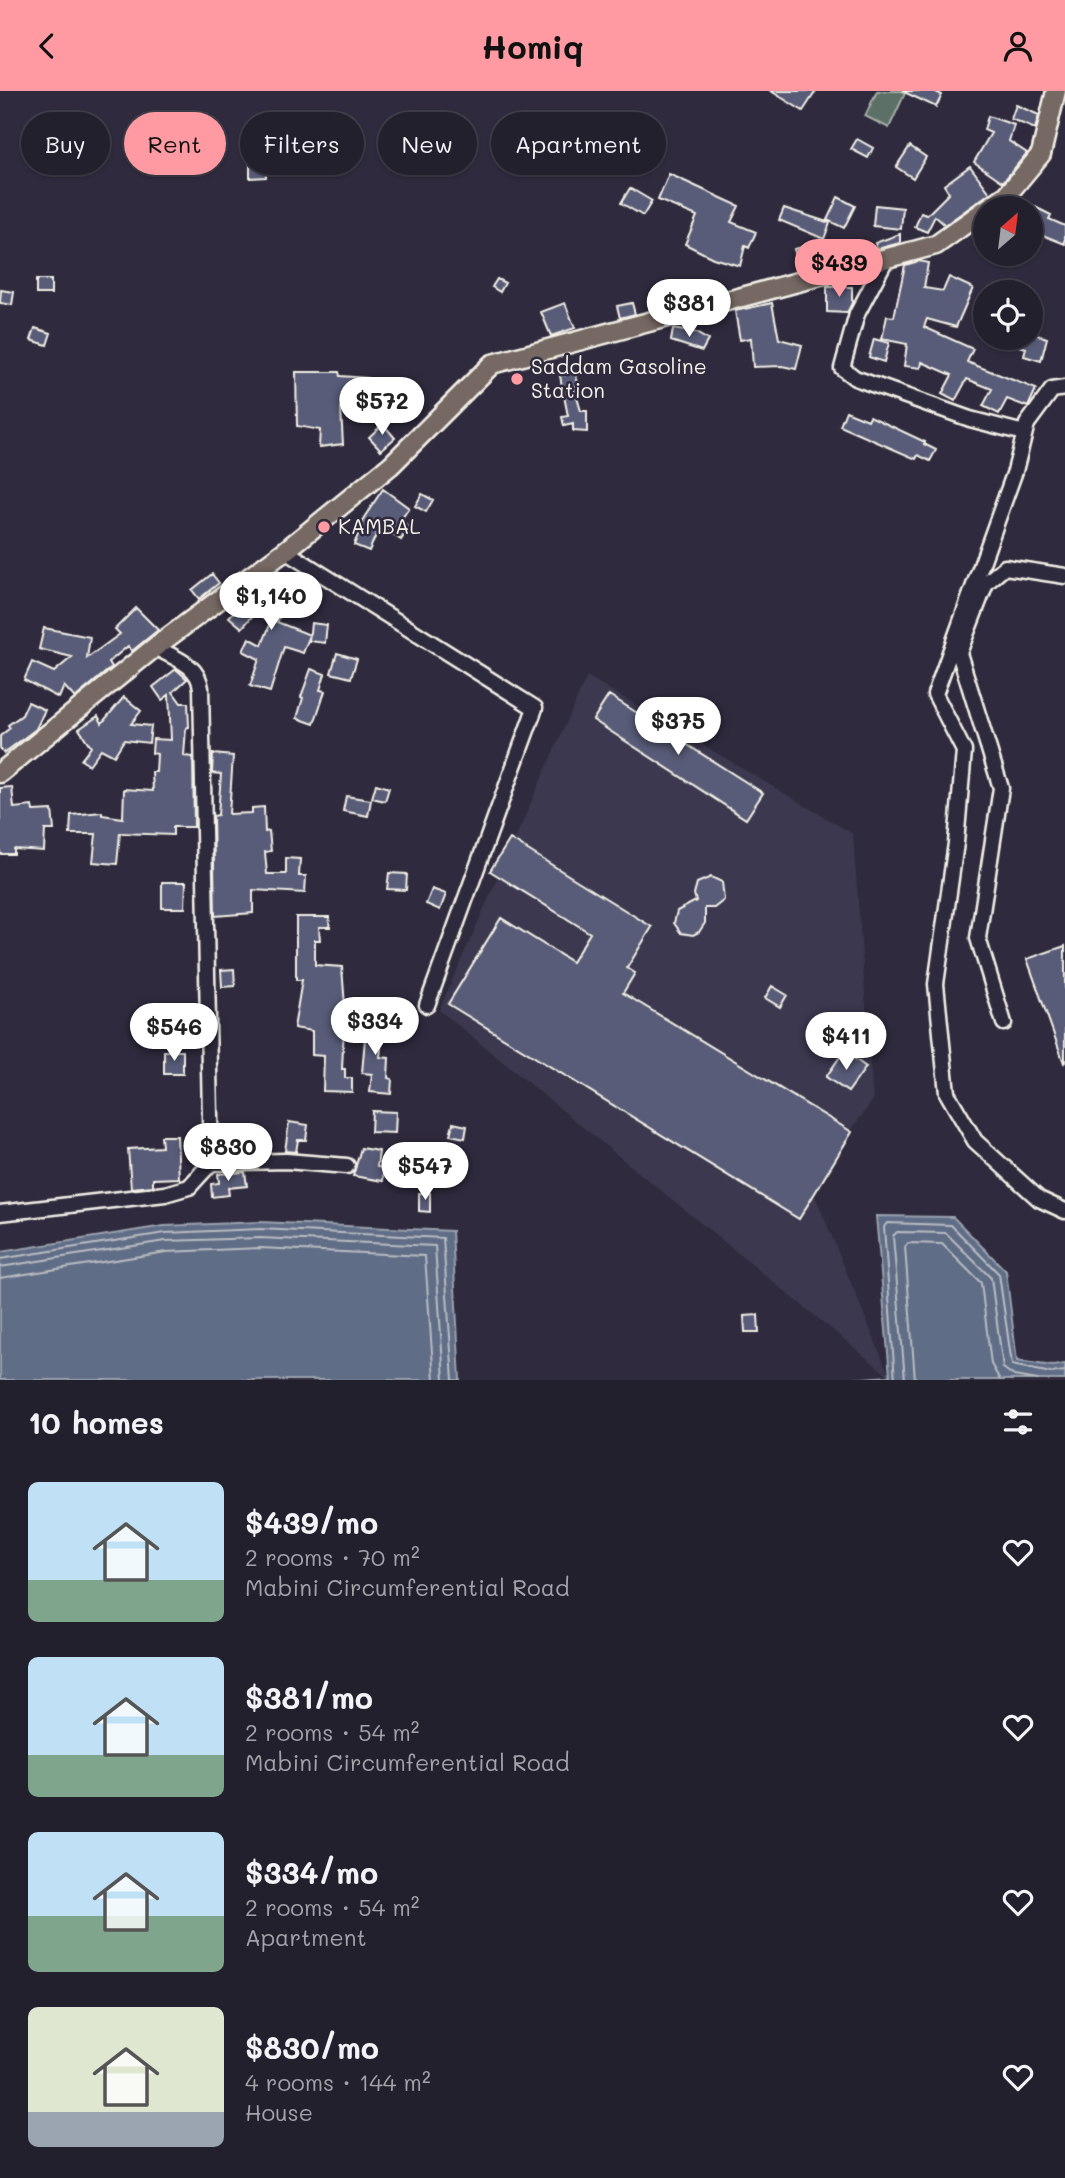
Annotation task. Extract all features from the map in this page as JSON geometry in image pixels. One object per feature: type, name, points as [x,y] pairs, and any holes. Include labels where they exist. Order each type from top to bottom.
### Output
[{"type":"main road","points":[[1006,196],[1041,153],[1056,91]]},
{"type":"main road","points":[[0,773],[155,647],[285,551],[391,465],[492,364],[936,246],[973,219]]},
{"type":"street","points":[[885,261],[857,314],[842,368],[855,378],[970,419],[1024,433]]},
{"type":"street","points":[[1065,388],[1052,390],[1027,424],[1015,471],[936,694],[964,751],[956,843],[936,984],[947,1093],[975,1141],[1039,1199],[1065,1211]]},
{"type":"street","points":[[285,551],[535,708],[427,1005]]},
{"type":"street","points":[[1004,1023],[978,938],[1001,788],[959,653],[986,583],[1005,566],[1065,576]]},
{"type":"street","points":[[0,1213],[165,1194],[189,1187],[211,1163],[201,688],[199,675],[190,666],[155,647]]},
{"type":"street","points":[[211,1163],[286,1161],[347,1166]]},
{"type":"shaded area","points":[[587,676],[853,834],[873,1100],[811,1186],[890,1377],[439,1010]]},
{"type":"green space","points":[[877,91],[906,91],[889,128],[865,116]]},
{"type":"water","points":[[876,1216],[953,1217],[1006,1271],[1017,1361],[1053,1366],[1065,1364],[1065,1380],[838,1380],[890,1376]]},
{"type":"water","points":[[260,1222],[452,1231],[460,1380],[0,1380],[0,1252],[164,1226]]},
{"type":"building","points":[[771,91],[816,91],[803,111]]},
{"type":"building","points":[[902,91],[934,91],[942,95],[936,107]]},
{"type":"building","points":[[1016,105],[1039,115],[1035,129],[1011,119]]},
{"type":"building","points":[[988,116],[1014,125],[1009,141],[1027,153],[1003,182],[974,162],[991,133],[984,130]]},
{"type":"building","points":[[857,139],[873,148],[868,158],[851,149]]},
{"type":"building","points":[[910,146],[926,157],[913,178],[896,167]]},
{"type":"building","points":[[970,166],[990,193],[986,196],[973,196],[973,205],[945,225],[935,216],[927,232],[915,227],[921,213],[927,215],[949,193],[944,185]]},
{"type":"building","points":[[669,174],[739,206],[731,222],[756,232],[749,248],[745,246],[740,266],[713,258],[685,244],[697,216],[658,200]]},
{"type":"building","points":[[250,175],[266,175],[266,177],[250,178]]},
{"type":"building","points":[[630,188],[652,201],[643,216],[621,203]]},
{"type":"building","points":[[838,197],[855,206],[844,228],[827,220]]},
{"type":"building","points":[[875,205],[903,208],[901,229],[873,226]]},
{"type":"building","points":[[784,208],[830,223],[824,239],[779,220]]},
{"type":"building","points":[[1043,211],[1051,215],[1049,219],[1065,226],[1065,244],[1043,235]]},
{"type":"building","points":[[900,234],[900,243],[877,249],[875,243]]},
{"type":"building","points":[[820,243],[825,263],[800,269],[794,249]]},
{"type":"building","points":[[919,261],[928,263],[924,288],[943,291],[949,277],[973,288],[956,327],[927,319],[924,327],[973,349],[967,362],[1036,389],[1028,407],[1007,399],[999,414],[983,406],[992,389],[967,379],[955,401],[942,394],[952,375],[922,362],[921,368],[904,366],[907,344],[882,339],[887,316],[894,317],[905,265]]},
{"type":"building","points":[[497,279],[505,283],[500,292],[492,287]]},
{"type":"building","points":[[36,280],[51,280],[51,294],[36,294]]},
{"type":"building","points":[[827,287],[852,287],[852,303],[847,313],[827,312]]},
{"type":"building","points":[[1,290],[14,292],[12,305],[0,303]]},
{"type":"building","points":[[565,303],[575,328],[551,336],[541,312]]},
{"type":"building","points":[[632,303],[635,314],[620,318],[617,306]]},
{"type":"building","points":[[772,303],[779,339],[802,345],[796,369],[782,366],[753,367],[751,338],[740,340],[735,311]]},
{"type":"building","points":[[35,328],[51,333],[47,345],[31,340]]},
{"type":"building","points":[[673,329],[696,333],[708,340],[702,351],[671,341]]},
{"type":"building","points":[[1043,337],[1047,338],[1041,361],[1024,356],[1026,350],[1043,350]]},
{"type":"building","points":[[874,339],[889,343],[884,362],[869,357]]},
{"type":"building","points":[[574,371],[579,385],[574,387],[581,411],[587,411],[587,432],[573,431],[573,424],[564,426],[562,417],[568,416],[560,376]]},
{"type":"building","points":[[296,372],[339,372],[340,376],[367,378],[364,408],[341,408],[343,444],[319,447],[320,430],[297,426]]},
{"type":"building","points":[[846,411],[868,420],[870,416],[936,450],[930,461],[918,455],[916,459],[840,426]]},
{"type":"building","points":[[383,424],[395,438],[381,450],[369,437]]},
{"type":"building","points":[[383,489],[409,508],[400,521],[409,527],[401,540],[380,526],[369,551],[354,545],[365,516]]},
{"type":"building","points":[[422,494],[433,500],[426,512],[415,506]]},
{"type":"building","points":[[212,574],[219,583],[199,599],[192,590]]},
{"type":"building","points":[[291,575],[304,585],[285,607],[277,622],[310,635],[303,653],[284,647],[270,692],[250,686],[259,659],[243,651],[249,638],[262,645],[271,622],[255,613],[242,628],[229,617],[236,609],[239,611],[251,591],[269,601]]},
{"type":"building","points":[[136,608],[158,630],[132,651],[128,646],[109,662],[112,667],[75,698],[64,686],[59,698],[24,680],[32,662],[54,672],[72,657],[39,649],[44,628],[90,637],[87,658],[120,634],[115,629]]},
{"type":"building","points":[[311,623],[327,625],[325,643],[309,641]]},
{"type":"building","points":[[337,653],[357,659],[351,678],[331,673]]},
{"type":"building","points":[[176,669],[187,679],[173,692],[181,703],[188,703],[189,727],[186,728],[184,756],[193,757],[194,827],[173,827],[173,835],[120,833],[117,864],[93,862],[96,834],[70,834],[71,815],[102,812],[102,815],[123,818],[124,789],[153,791],[152,772],[156,772],[157,754],[152,753],[153,739],[171,740],[169,695],[162,700],[153,687]]},
{"type":"building","points":[[311,669],[325,674],[320,690],[325,691],[314,724],[297,718]]},
{"type":"building","points":[[609,695],[763,793],[746,819],[593,720]]},
{"type":"building","points":[[124,697],[141,711],[131,724],[151,726],[149,743],[124,740],[114,756],[101,749],[89,765],[81,760],[91,747],[79,729],[98,716],[102,723]]},
{"type":"building","points":[[28,702],[45,710],[36,729],[4,753],[0,748],[0,736],[10,728],[8,725],[22,715]]},
{"type":"building","points":[[213,754],[233,756],[229,814],[252,813],[252,808],[264,807],[265,832],[269,831],[271,851],[265,852],[267,874],[286,874],[286,858],[300,859],[299,876],[306,876],[305,893],[253,890],[253,913],[215,916],[213,816],[218,815],[221,774],[212,773]]},
{"type":"building","points":[[376,784],[389,788],[385,801],[372,798]]},
{"type":"building","points":[[12,787],[14,808],[32,806],[33,811],[52,810],[54,830],[45,830],[44,851],[14,849],[14,854],[0,854],[0,788]]},
{"type":"building","points":[[346,796],[371,800],[368,816],[343,811]]},
{"type":"building","points":[[510,839],[652,927],[627,968],[635,973],[623,993],[852,1132],[799,1219],[448,1004],[501,918],[572,962],[590,933],[490,871]]},
{"type":"building","points":[[389,873],[407,874],[406,890],[387,889]]},
{"type":"building","points":[[711,877],[722,882],[724,900],[714,908],[705,908],[705,923],[699,932],[693,935],[681,933],[674,923],[677,911],[696,901],[694,894],[697,883]]},
{"type":"building","points":[[162,882],[186,882],[185,908],[162,908]]},
{"type":"building","points":[[432,889],[446,894],[440,910],[426,904]]},
{"type":"building","points":[[296,917],[329,917],[330,927],[319,927],[320,940],[315,940],[315,965],[342,967],[345,1006],[342,1069],[345,1069],[345,1078],[352,1078],[352,1092],[323,1091],[324,1056],[312,1055],[312,1031],[294,1028],[302,980],[296,980]]},
{"type":"building","points":[[1065,946],[1065,1062],[1064,1063],[1027,959]]},
{"type":"building","points":[[234,969],[235,986],[222,987],[221,970]]},
{"type":"building","points":[[772,986],[787,995],[780,1007],[765,998]]},
{"type":"building","points":[[361,1019],[384,1022],[380,1057],[389,1058],[388,1078],[392,1079],[391,1094],[370,1092],[372,1074],[362,1073],[365,1038],[359,1038]]},
{"type":"building","points":[[164,1051],[183,1051],[183,1074],[164,1074]]},
{"type":"building","points":[[844,1051],[866,1067],[848,1092],[826,1077]]},
{"type":"building","points":[[372,1111],[396,1112],[395,1133],[371,1132]]},
{"type":"building","points":[[289,1122],[308,1125],[306,1140],[298,1140],[296,1152],[285,1151]]},
{"type":"building","points":[[453,1123],[467,1126],[465,1138],[450,1135]]},
{"type":"building","points":[[246,1127],[248,1148],[220,1153],[220,1130]]},
{"type":"building","points":[[161,1136],[177,1136],[179,1178],[153,1179],[153,1186],[131,1188],[128,1149],[162,1147]]},
{"type":"building","points":[[361,1148],[379,1151],[377,1167],[384,1168],[383,1181],[353,1176]]},
{"type":"building","points":[[245,1172],[247,1186],[228,1188],[229,1195],[212,1197],[211,1184],[219,1183],[218,1174]]},
{"type":"building","points":[[419,1193],[430,1193],[430,1212],[419,1211]]},
{"type":"building","points":[[758,1315],[759,1332],[745,1332],[744,1316]]},
{"type":"place","name":"Saddam Gasoline Station","points":[[517,379]]},
{"type":"place","name":"KAMBAL","points":[[324,527]]}]
